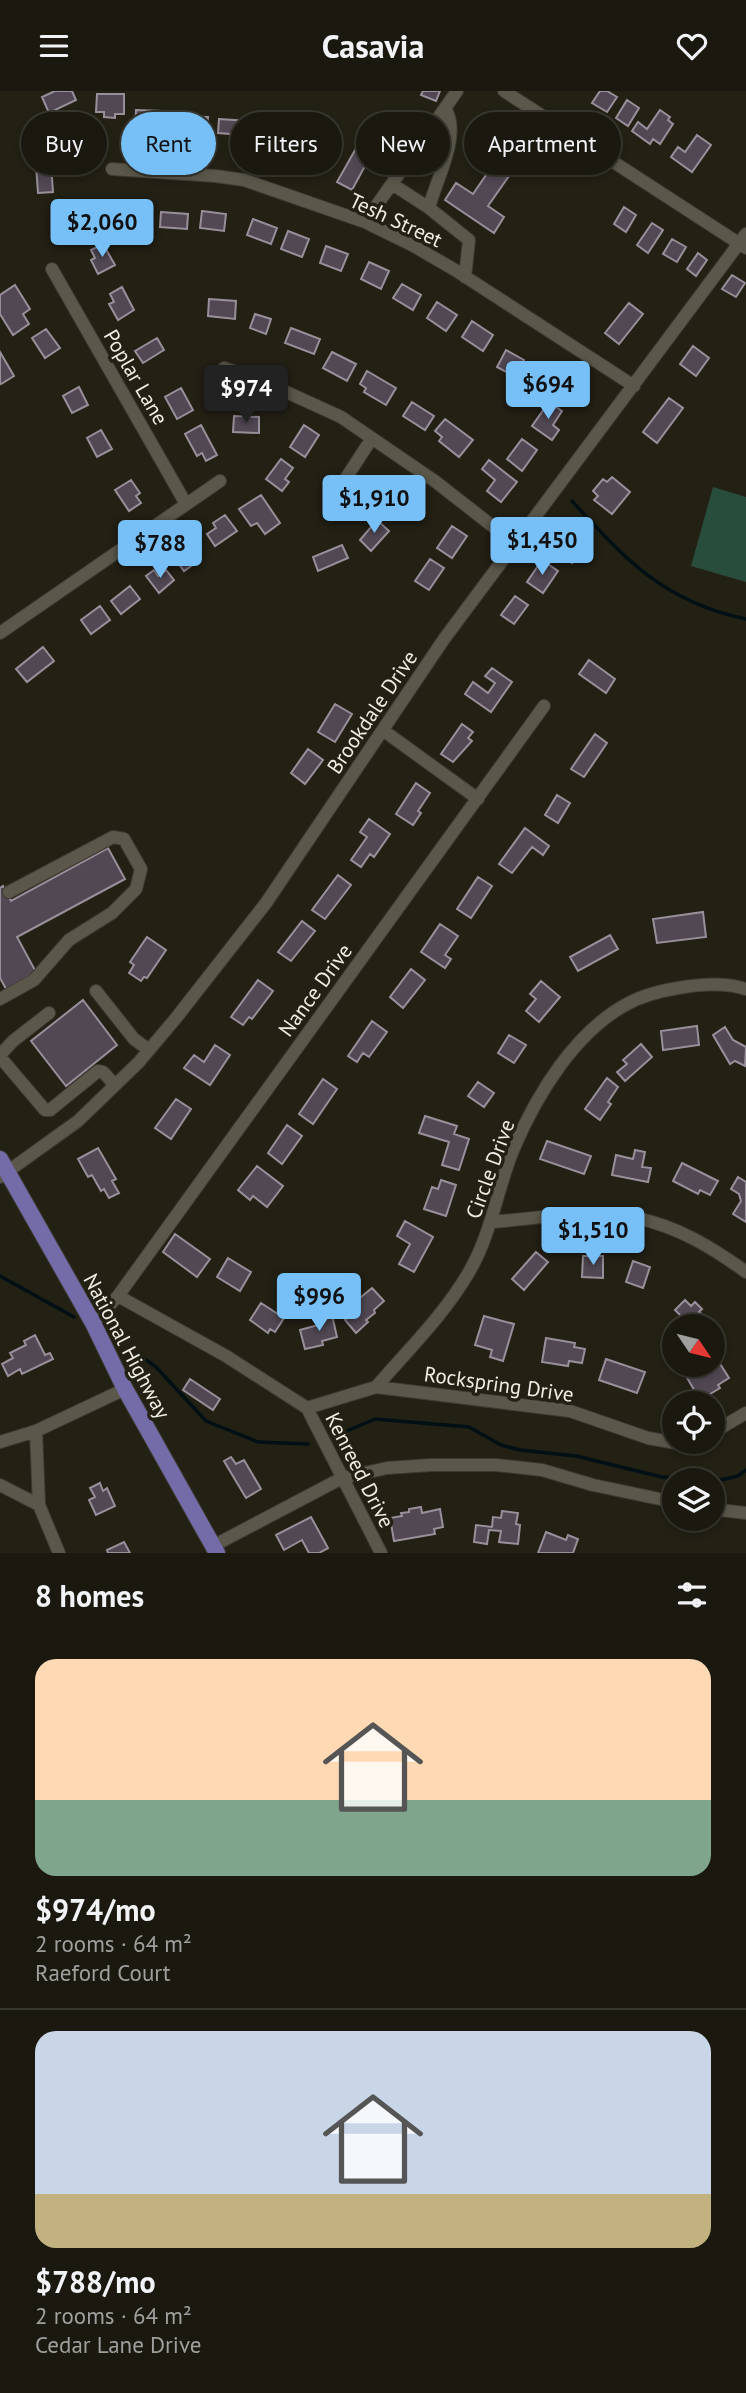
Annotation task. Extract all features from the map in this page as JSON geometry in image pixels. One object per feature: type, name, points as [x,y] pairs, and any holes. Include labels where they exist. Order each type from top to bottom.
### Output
[{"type":"main road","name":"National Highway","points":[[2,1170],[93,1323],[125,1389],[215,1549]]},
{"type":"street","points":[[365,222],[457,91]]},
{"type":"street","points":[[504,91],[744,242]]},
{"type":"street","points":[[429,208],[452,136],[450,116],[445,108]]},
{"type":"street","name":"Tesh Street","points":[[112,169],[244,180],[365,222],[412,245],[465,277],[634,386]]},
{"type":"street","points":[[392,184],[429,208],[469,240],[465,277]]},
{"type":"street","name":"Brookdale Drive","points":[[2,1170],[78,1121],[149,1050],[266,903],[444,639],[744,242]]},
{"type":"street","name":"Poplar Lane","points":[[52,269],[186,504]]},
{"type":"street","points":[[224,368],[310,401],[341,417],[436,482],[514,543]]},
{"type":"street","points":[[337,492],[372,438]]},
{"type":"street","points":[[0,633],[220,481]]},
{"type":"street","name":"Nance Drive","points":[[118,1296],[544,706]]},
{"type":"street","points":[[384,731],[478,799]]},
{"type":"street","points":[[0,999],[34,980],[69,940],[112,913],[136,889],[141,869],[124,839],[113,837],[9,893]]},
{"type":"street","name":"Circle Drive","points":[[376,1387],[445,1308],[470,1272],[491,1222],[514,1149],[526,1125],[544,1091],[595,1026],[629,1003],[668,990],[703,984],[746,989]]},
{"type":"street","points":[[96,991],[134,1039],[149,1050]]},
{"type":"street","points":[[49,1013],[13,1041],[0,1056],[45,1110],[50,1110],[98,1071],[103,1072],[115,1085]]},
{"type":"street","points":[[491,1222],[597,1214],[635,1217],[712,1247],[746,1272]]},
{"type":"street","points":[[93,1323],[118,1296]]},
{"type":"street","name":"Kenreed Drive","points":[[118,1296],[226,1356],[307,1408],[381,1553]]},
{"type":"street","name":"Rockspring Drive","points":[[307,1408],[376,1387],[570,1411],[662,1440]]},
{"type":"street","points":[[0,1442],[36,1431],[125,1389]]},
{"type":"street","points":[[725,1425],[746,1413]]},
{"type":"street","points":[[36,1431],[39,1505],[59,1553]]},
{"type":"street","points":[[215,1549],[342,1478],[387,1468],[496,1465],[542,1470],[593,1485],[662,1499]]},
{"type":"street","points":[[0,1485],[39,1505]]},
{"type":"street","points":[[725,1511],[746,1513]]},
{"type":"green space","points":[[713,487],[746,497],[746,582],[691,566]]},
{"type":"building","points":[[55,91],[72,91],[76,100],[49,112],[42,97]]},
{"type":"building","points":[[423,91],[440,91],[436,101],[421,95]]},
{"type":"building","points":[[600,91],[607,91],[617,97],[607,112],[592,103]]},
{"type":"building","points":[[97,94],[124,94],[124,112],[115,114],[115,118],[107,117],[107,112],[96,112]]},
{"type":"building","points":[[627,100],[639,108],[628,126],[621,121],[620,112]]},
{"type":"building","points":[[136,110],[162,111],[162,112]]},
{"type":"building","points":[[660,110],[670,117],[668,120],[673,124],[660,144],[653,139],[650,144],[632,131],[638,122],[647,129]]},
{"type":"building","points":[[219,119],[230,120],[230,134],[218,133]]},
{"type":"building","points":[[697,135],[711,145],[692,172],[671,157],[678,147],[685,152]]},
{"type":"building","points":[[356,148],[356,175],[360,175],[352,190],[337,182]]},
{"type":"building","points":[[37,175],[52,175],[53,192],[38,193]]},
{"type":"building","points":[[486,175],[509,176],[488,206],[504,217],[494,233],[445,200],[456,183],[473,194]]},
{"type":"building","points":[[624,207],[636,215],[626,232],[614,224]]},
{"type":"building","points":[[202,211],[226,214],[224,231],[200,228]]},
{"type":"building","points":[[161,212],[188,214],[187,229],[160,227]]},
{"type":"building","points":[[121,217],[145,219],[143,238],[120,236]]},
{"type":"building","points":[[253,219],[277,228],[271,244],[247,235]]},
{"type":"building","points":[[652,223],[663,230],[648,253],[637,245]]},
{"type":"building","points":[[288,231],[309,239],[302,257],[281,249]]},
{"type":"building","points":[[672,239],[686,247],[677,262],[663,254]]},
{"type":"building","points":[[103,244],[115,265],[98,274],[91,260],[95,258],[91,250]]},
{"type":"building","points":[[326,246],[348,254],[341,271],[320,263]]},
{"type":"building","points":[[698,253],[707,260],[696,276],[687,269]]},
{"type":"building","points":[[369,262],[389,271],[381,289],[361,279]]},
{"type":"building","points":[[732,275],[745,283],[736,297],[722,289]]},
{"type":"building","points":[[402,284],[421,295],[413,310],[393,298]]},
{"type":"building","points":[[15,285],[30,309],[23,314],[29,324],[13,335],[0,314],[0,295]]},
{"type":"building","points":[[122,287],[134,310],[118,320],[109,304],[114,302],[110,294]]},
{"type":"building","points":[[209,299],[236,301],[235,319],[208,316]]},
{"type":"building","points":[[437,302],[457,315],[446,331],[427,318]]},
{"type":"building","points":[[629,303],[643,314],[619,344],[605,333]]},
{"type":"building","points":[[255,314],[271,319],[266,334],[250,328]]},
{"type":"building","points":[[472,321],[493,335],[483,351],[462,337]]},
{"type":"building","points":[[291,328],[320,339],[314,354],[285,343]]},
{"type":"building","points":[[46,329],[60,348],[45,358],[32,338]]},
{"type":"building","points":[[157,338],[164,350],[143,363],[135,351]]},
{"type":"building","points":[[693,346],[709,358],[696,376],[680,364]]},
{"type":"building","points":[[506,350],[524,360],[514,376],[497,367]]},
{"type":"building","points":[[0,352],[14,376],[1,384],[0,383]]},
{"type":"building","points":[[332,352],[356,364],[347,381],[323,368]]},
{"type":"building","points":[[367,371],[396,388],[386,405],[364,392],[366,388],[360,384]]},
{"type":"building","points":[[575,376],[587,384],[573,404],[561,396]]},
{"type":"building","points":[[79,387],[88,405],[72,413],[63,396]]},
{"type":"building","points":[[181,388],[193,410],[177,419],[165,397]]},
{"type":"building","points":[[669,398],[683,408],[657,443],[643,432]]},
{"type":"building","points":[[412,402],[434,416],[425,430],[403,416]]},
{"type":"building","points":[[549,402],[562,411],[553,425],[559,430],[552,440],[532,426]]},
{"type":"building","points":[[234,416],[259,417],[259,433],[233,432]]},
{"type":"building","points":[[445,419],[473,440],[459,457],[439,441],[442,437],[435,431]]},
{"type":"building","points":[[201,425],[217,455],[206,461],[202,453],[197,456],[185,434]]},
{"type":"building","points":[[304,425],[319,435],[305,457],[290,447]]},
{"type":"building","points":[[101,430],[112,449],[97,457],[87,438]]},
{"type":"building","points":[[522,439],[537,450],[522,471],[507,459]]},
{"type":"building","points":[[281,459],[293,468],[285,479],[289,482],[282,491],[266,479]]},
{"type":"building","points":[[489,460],[517,482],[501,502],[487,491],[495,480],[482,469]]},
{"type":"building","points":[[612,477],[630,492],[612,514],[594,500],[598,496],[593,491],[603,479],[607,482]]},
{"type":"building","points":[[131,480],[140,493],[136,496],[141,503],[129,511],[115,490]]},
{"type":"building","points":[[396,483],[414,495],[398,519],[384,510],[390,501],[386,498]]},
{"type":"building","points":[[261,495],[280,523],[265,534],[257,523],[251,526],[239,509]]},
{"type":"building","points":[[225,515],[237,531],[215,546],[207,534],[216,528],[213,523]]},
{"type":"building","points":[[377,520],[389,531],[371,551],[360,540]]},
{"type":"building","points":[[452,526],[467,536],[452,558],[437,548]]},
{"type":"building","points":[[573,529],[589,540],[572,563],[557,552],[561,547],[555,543],[564,531],[570,535]]},
{"type":"building","points":[[196,541],[201,549],[196,552],[201,559],[184,571],[174,557]]},
{"type":"building","points":[[342,545],[348,558],[318,571],[313,557]]},
{"type":"building","points":[[430,559],[444,568],[429,590],[415,581]]},
{"type":"building","points":[[542,560],[558,571],[543,593],[527,582]]},
{"type":"building","points":[[154,570],[158,576],[166,570],[174,580],[159,593],[146,576]]},
{"type":"building","points":[[130,586],[140,599],[121,614],[111,601]]},
{"type":"building","points":[[515,596],[528,605],[514,624],[501,615]]},
{"type":"building","points":[[100,606],[110,620],[91,634],[81,620]]},
{"type":"building","points":[[43,647],[54,661],[27,682],[16,669]]},
{"type":"building","points":[[589,660],[615,679],[606,693],[579,674]]},
{"type":"building","points":[[492,668],[512,682],[491,712],[465,694],[473,682],[488,693],[495,683],[485,676]]},
{"type":"building","points":[[335,704],[352,714],[335,742],[318,732]]},
{"type":"building","points":[[462,724],[473,732],[468,738],[472,741],[453,762],[441,754]]},
{"type":"building","points":[[595,734],[607,743],[584,777],[571,769]]},
{"type":"building","points":[[308,749],[323,760],[305,784],[291,773]]},
{"type":"building","points":[[416,783],[430,793],[418,811],[421,813],[413,825],[396,814]]},
{"type":"building","points":[[557,795],[570,803],[558,823],[545,815]]},
{"type":"building","points":[[369,819],[390,834],[374,857],[370,854],[361,867],[351,860],[367,837],[360,832]]},
{"type":"building","points":[[525,828],[549,846],[543,855],[532,847],[512,873],[499,864]]},
{"type":"building","points":[[108,848],[125,879],[17,937],[36,972],[6,989],[0,978],[0,888],[3,886],[11,901]]},
{"type":"building","points":[[338,875],[351,885],[325,919],[312,910]]},
{"type":"building","points":[[478,877],[492,886],[471,918],[457,909]]},
{"type":"building","points":[[703,912],[706,937],[657,943],[653,919]]},
{"type":"building","points":[[302,921],[315,931],[291,961],[278,952]]},
{"type":"building","points":[[440,924],[458,936],[445,955],[451,959],[445,968],[421,952]]},
{"type":"building","points":[[610,935],[618,949],[578,971],[570,957]]},
{"type":"building","points":[[147,937],[166,950],[147,978],[144,977],[141,981],[129,973],[134,965],[130,962]]},
{"type":"building","points":[[411,969],[425,980],[403,1008],[390,997]]},
{"type":"building","points":[[258,980],[273,991],[252,1019],[249,1017],[243,1025],[231,1017]]},
{"type":"building","points":[[541,981],[560,997],[539,1022],[526,1011],[536,999],[530,994]]},
{"type":"building","points":[[83,1000],[117,1045],[66,1086],[31,1041]]},
{"type":"building","points":[[372,1021],[387,1032],[369,1057],[363,1053],[357,1062],[348,1056]]},
{"type":"building","points":[[697,1026],[699,1045],[663,1050],[661,1031]]},
{"type":"building","points":[[725,1027],[733,1040],[746,1047],[745,1066],[735,1061],[730,1064],[713,1035]]},
{"type":"building","points":[[509,1035],[526,1045],[514,1063],[498,1053]]},
{"type":"building","points":[[641,1044],[652,1057],[625,1081],[617,1072],[627,1064],[623,1060]]},
{"type":"building","points":[[215,1045],[230,1055],[210,1085],[184,1068],[194,1055],[204,1062]]},
{"type":"building","points":[[607,1078],[618,1087],[600,1120],[585,1109]]},
{"type":"building","points":[[323,1079],[337,1089],[313,1124],[299,1114]]},
{"type":"building","points":[[478,1082],[494,1093],[484,1107],[468,1096]]},
{"type":"building","points":[[176,1099],[191,1109],[171,1139],[155,1128]]},
{"type":"building","points":[[425,1116],[457,1126],[454,1134],[469,1139],[459,1170],[442,1165],[449,1142],[419,1133]]},
{"type":"building","points":[[287,1125],[302,1136],[282,1164],[268,1153]]},
{"type":"building","points":[[547,1141],[591,1156],[584,1174],[540,1159]]},
{"type":"building","points":[[98,1148],[116,1179],[112,1181],[119,1193],[109,1198],[104,1189],[101,1191],[92,1175],[88,1177],[78,1159]]},
{"type":"building","points":[[635,1150],[645,1152],[642,1167],[651,1168],[648,1182],[612,1175],[616,1155],[633,1159]]},
{"type":"building","points":[[682,1163],[718,1181],[710,1195],[700,1190],[698,1194],[673,1181]]},
{"type":"building","points":[[257,1166],[283,1186],[267,1207],[253,1196],[250,1200],[238,1190]]},
{"type":"building","points":[[738,1177],[746,1182],[746,1222],[733,1214],[741,1201],[739,1194],[731,1189]]},
{"type":"building","points":[[441,1180],[456,1185],[446,1216],[424,1209],[432,1187],[438,1189]]},
{"type":"building","points":[[405,1221],[433,1237],[414,1272],[399,1264],[410,1244],[397,1236]]},
{"type":"building","points":[[175,1234],[210,1259],[197,1277],[163,1252]]},
{"type":"building","points":[[536,1252],[548,1262],[524,1290],[512,1279]]},
{"type":"building","points":[[583,1256],[603,1256],[603,1278],[582,1277]]},
{"type":"building","points":[[228,1258],[251,1272],[240,1291],[217,1277]]},
{"type":"building","points":[[633,1261],[650,1267],[643,1288],[626,1282]]},
{"type":"building","points":[[372,1288],[384,1301],[356,1333],[345,1320],[355,1312],[350,1306]]},
{"type":"building","points":[[685,1300],[691,1306],[695,1302],[702,1309],[699,1312],[702,1314],[679,1314],[675,1310]]},
{"type":"building","points":[[261,1303],[284,1318],[275,1332],[270,1329],[268,1333],[250,1320]]},
{"type":"building","points":[[332,1315],[337,1337],[322,1341],[323,1345],[305,1349],[300,1330],[318,1325],[317,1319]]},
{"type":"building","points":[[484,1316],[514,1324],[503,1361],[490,1357],[492,1350],[475,1345]]},
{"type":"building","points":[[35,1335],[45,1355],[50,1353],[53,1359],[22,1374],[20,1369],[8,1376],[2,1364],[13,1358],[10,1353],[26,1345],[24,1341]]},
{"type":"building","points":[[546,1338],[575,1343],[574,1347],[585,1349],[582,1363],[569,1361],[568,1366],[542,1362]]},
{"type":"building","points":[[606,1359],[645,1372],[637,1393],[599,1380]]},
{"type":"building","points":[[725,1372],[729,1378],[718,1385],[720,1388],[715,1391],[695,1391],[687,1377],[725,1377]]},
{"type":"building","points":[[190,1379],[220,1399],[213,1410],[183,1390]]},
{"type":"building","points":[[231,1457],[236,1464],[244,1460],[261,1489],[246,1498],[224,1461]]},
{"type":"building","points":[[100,1483],[103,1491],[107,1488],[115,1506],[96,1515],[89,1500],[95,1497],[90,1488]]},
{"type":"building","points":[[421,1507],[422,1513],[440,1509],[443,1527],[434,1529],[435,1534],[394,1541],[390,1518],[402,1516],[401,1513],[409,1512],[409,1509]]},
{"type":"building","points":[[502,1511],[518,1513],[518,1544],[499,1542],[501,1531],[489,1530],[487,1544],[474,1542],[476,1525],[492,1527],[493,1517],[501,1518]]},
{"type":"building","points":[[311,1517],[328,1548],[319,1553],[309,1553],[302,1540],[284,1550],[276,1535]]},
{"type":"building","points":[[546,1532],[566,1540],[568,1535],[578,1539],[573,1553],[538,1553]]},
{"type":"building","points":[[124,1542],[130,1553],[108,1553],[107,1550]]},
{"type":"waterway","points":[[572,501],[610,542],[648,576],[692,602],[746,619]]},
{"type":"waterway","points":[[0,1276],[74,1317]]},
{"type":"waterway","points":[[134,1351],[156,1367],[206,1421],[258,1442],[308,1444]]},
{"type":"waterway","points":[[335,1436],[375,1419],[469,1427],[501,1445],[520,1450],[576,1456],[662,1477]]},
{"type":"waterway","points":[[725,1479],[738,1476],[746,1470]]}]
